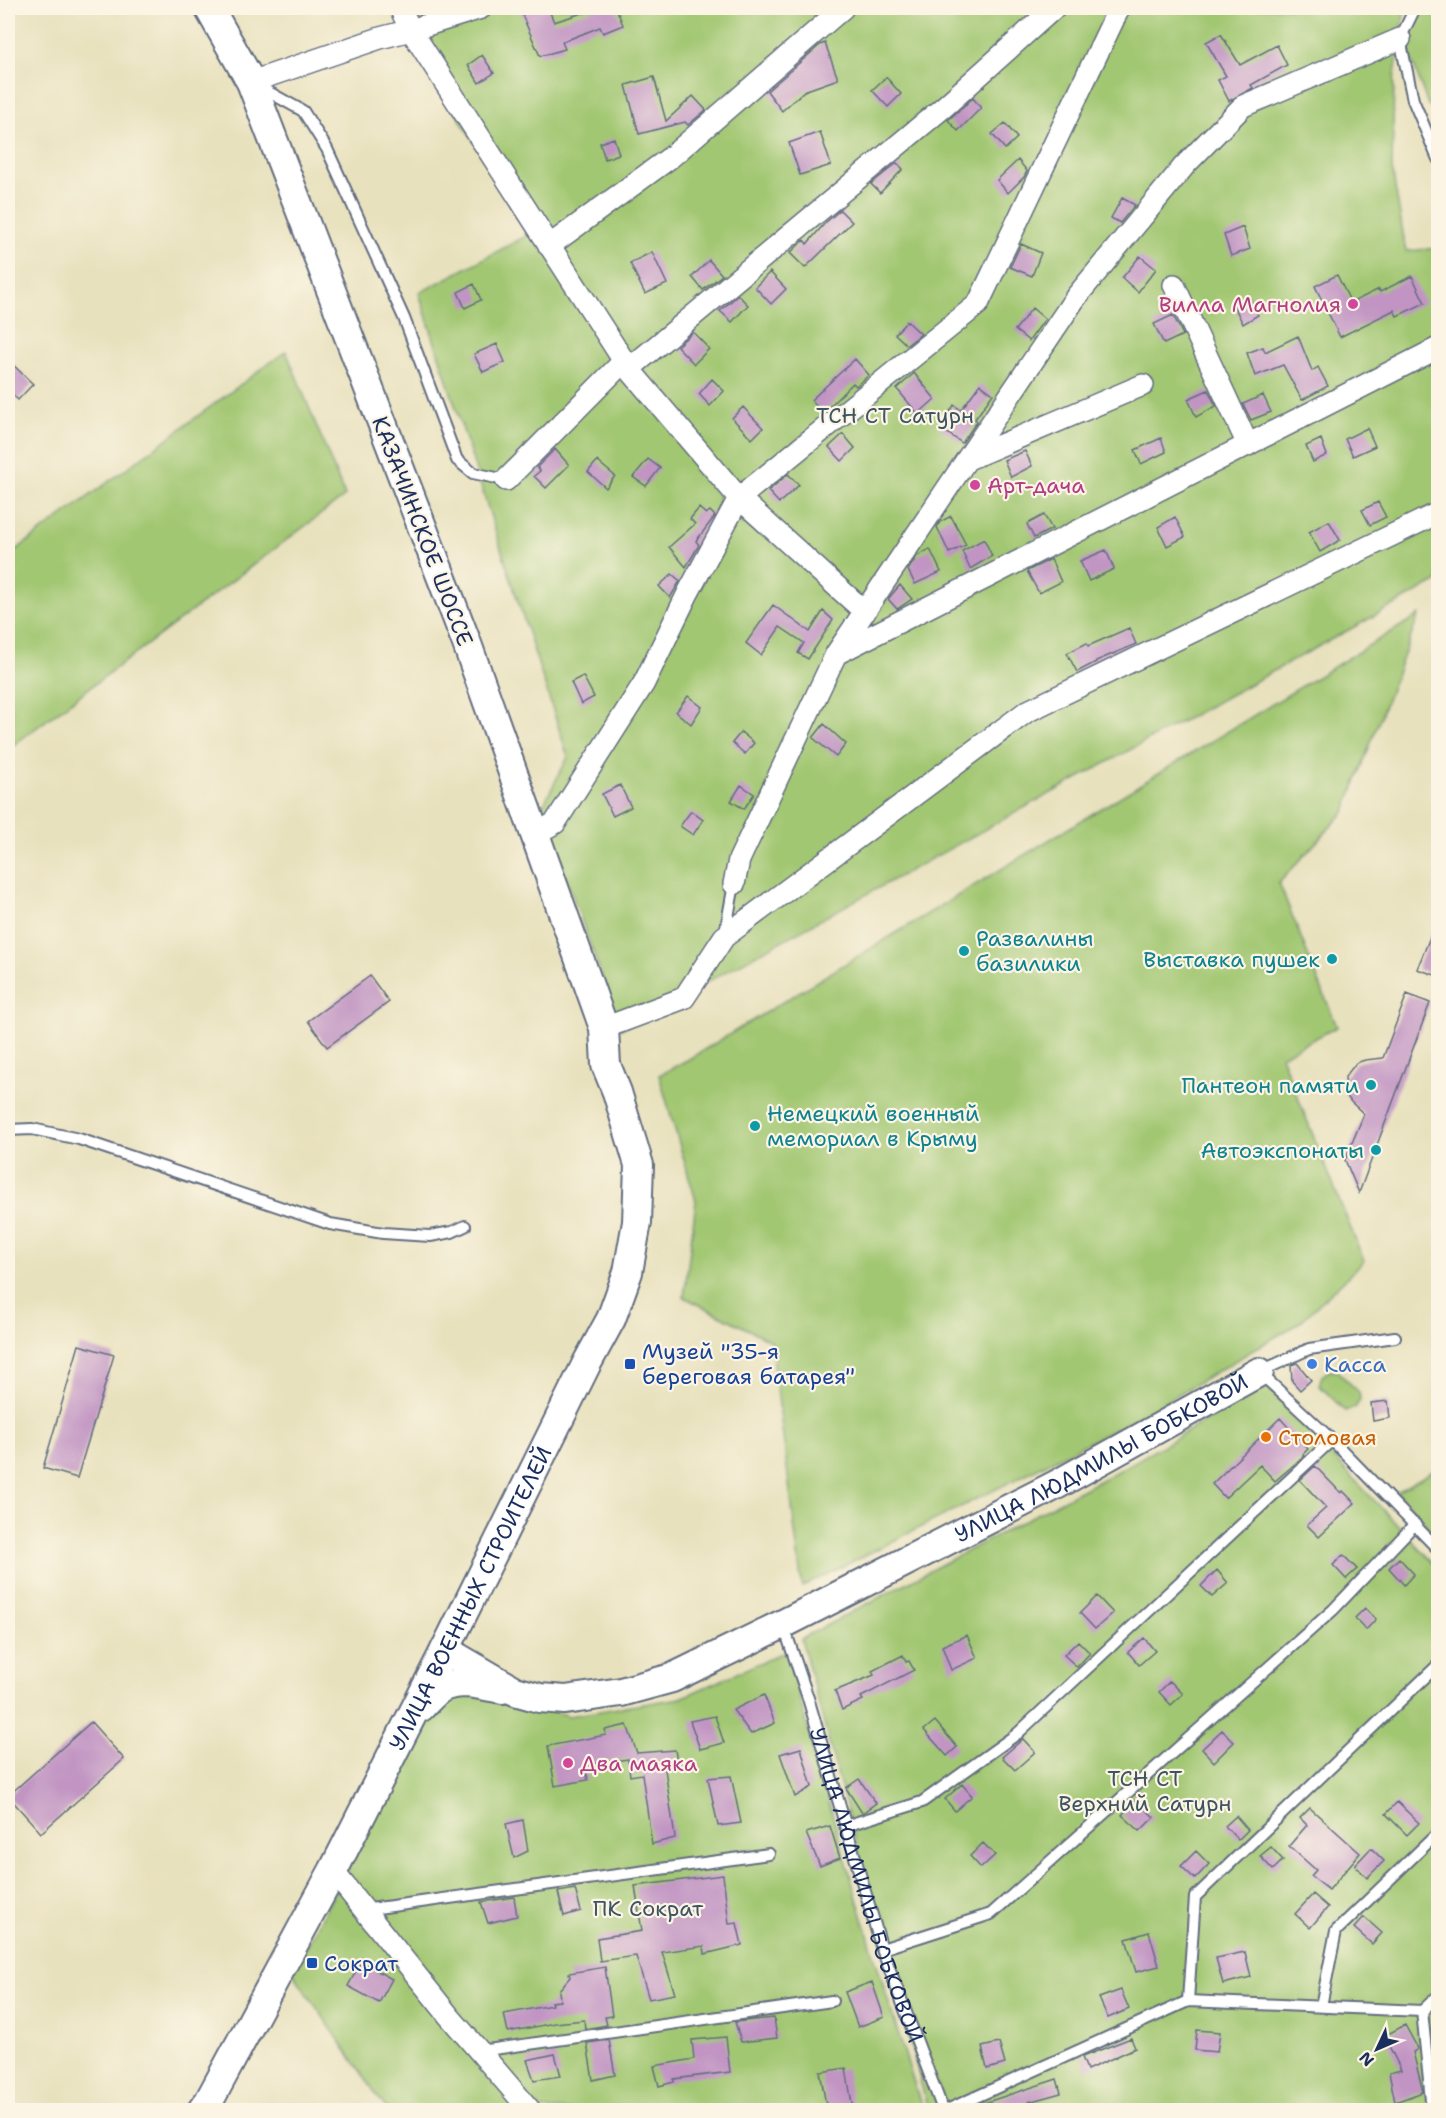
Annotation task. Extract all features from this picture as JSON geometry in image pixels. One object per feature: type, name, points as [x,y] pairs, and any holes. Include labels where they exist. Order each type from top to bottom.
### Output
[{"type":"main road","name":"КАЗАЧИНСКОЕ ШОССЕ","points":[[209,8],[251,82],[466,641],[604,1028],[606,1065]]},
{"type":"main road","name":"УЛИЦА ВОЕННЫХ СТРОИТЕЛЕЙ","points":[[202,2110],[209,2102],[333,1871],[473,1594],[586,1363],[611,1319],[628,1272],[637,1222],[639,1165],[624,1111],[606,1065]]},
{"type":"main road","name":"УЛИЦА ЛЮДМИЛЫ БОБКОВОЙ","points":[[445,1650],[514,1691],[540,1698],[565,1700],[621,1692],[672,1677],[783,1624],[1056,1485],[1259,1372]]},
{"type":"main road","points":[[473,1594],[470,1614],[471,1631],[477,1650],[494,1672],[514,1691]]},
{"type":"main road","points":[[411,1718],[434,1693],[446,1685],[474,1685],[514,1691]]},
{"type":"street","points":[[400,8],[411,30],[627,365],[739,498],[865,612]]},
{"type":"street","points":[[251,82],[380,38],[481,8]]},
{"type":"street","points":[[549,246],[671,157],[843,8]]},
{"type":"street","points":[[506,480],[627,365],[945,106],[1054,8]]},
{"type":"street","points":[[534,834],[555,823],[644,683],[688,593],[739,498],[978,304],[1119,8]]},
{"type":"street","points":[[734,884],[739,860],[836,654],[1076,297],[1185,165],[1243,106],[1400,39]]},
{"type":"street","points":[[1174,285],[1248,445]]},
{"type":"street","points":[[836,654],[1438,348]]},
{"type":"street","points":[[968,459],[1143,386]]},
{"type":"street","points":[[604,1028],[684,999],[724,937],[1026,712],[1438,513]]},
{"type":"street","points":[[333,1871],[530,2110]]},
{"type":"lane","points":[[1415,8],[1400,39],[1413,100],[1438,159]]},
{"type":"lane","points":[[251,82],[303,111],[327,149],[404,318],[457,460],[473,473],[506,480]]},
{"type":"lane","points":[[724,937],[734,884]]},
{"type":"lane","points":[[8,1130],[32,1129],[79,1138],[339,1226],[383,1233],[430,1236],[452,1232],[465,1226]]},
{"type":"lane","points":[[1259,1372],[1309,1349],[1395,1337]]},
{"type":"lane","name":"УЛИЦА ЛЮДМИЛЫ БОБКОВОЙ","points":[[1259,1372],[1332,1440],[1438,1549]]},
{"type":"lane","points":[[845,1826],[922,1802],[1017,1734],[1332,1440]]},
{"type":"lane","points":[[882,1949],[991,1914],[1333,1610],[1415,1524]]},
{"type":"lane","name":"УЛИЦА ЛЮДМИЛЫ БОБКОВОЙ","points":[[783,1624],[808,1698],[882,1949],[945,2110]]},
{"type":"lane","points":[[1188,2001],[1195,1897],[1438,1665]]},
{"type":"lane","points":[[1322,2006],[1336,1930],[1438,1833]]},
{"type":"lane","points":[[363,1910],[770,1854]]},
{"type":"lane","points":[[945,2110],[1188,2001],[1422,2011],[1438,1996]]},
{"type":"lane","points":[[480,2051],[832,2001]]},
{"type":"lane","points":[[1422,2011],[1432,2110]]},
{"type":"green space","name":"ТСН СТ Сатурн","points":[[394,8],[1405,8],[1394,81],[1392,169],[1406,251],[1438,248],[1438,581],[621,1029],[541,809],[568,757],[419,293],[530,234]]},
{"type":"green space","points":[[1421,8],[1438,8],[1438,110],[1428,105],[1405,41]]},
{"type":"green space","points":[[286,351],[345,496],[8,749],[8,556]]},
{"type":"green space","points":[[1419,615],[1345,811],[1279,883],[1337,1027],[1281,1056],[1364,1261],[1299,1323],[1143,1415],[802,1587],[771,1341],[684,1297],[696,1201],[659,1075],[689,1059]]},
{"type":"green space","points":[[1329,1371],[1337,1371],[1359,1392],[1360,1399],[1355,1408],[1345,1411],[1319,1385],[1322,1376]]},
{"type":"green space","name":"ТСН СТ Верхний Сатурн","points":[[1266,1386],[1438,1568],[1438,2110],[928,2110],[801,1639],[1129,1465]]},
{"type":"green space","points":[[1438,1468],[1438,1537],[1397,1492]]},
{"type":"green space","name":"ПК Сократ","points":[[786,1651],[852,1882],[923,2110],[387,2110],[293,1973],[453,1666],[495,1692],[569,1716],[681,1698]]},
{"type":"building","points":[[519,8],[548,8],[554,22],[598,8],[616,8],[623,25],[603,33],[600,27],[562,42],[565,49],[540,56]]},
{"type":"building","points":[[1221,34],[1240,65],[1277,45],[1287,65],[1251,85],[1253,88],[1229,101],[1218,80],[1226,76],[1206,42]]},
{"type":"building","points":[[825,43],[838,79],[804,91],[782,111],[767,91]]},
{"type":"building","points":[[482,55],[494,73],[479,83],[468,65]]},
{"type":"building","points":[[654,77],[666,121],[693,96],[706,110],[688,125],[685,122],[639,134],[626,85]]},
{"type":"building","points":[[886,77],[901,94],[888,107],[872,90]]},
{"type":"building","points":[[973,98],[981,108],[958,131],[948,120]]},
{"type":"building","points":[[1005,123],[1017,138],[1005,149],[992,134]]},
{"type":"building","points":[[820,132],[831,165],[800,175],[789,143]]},
{"type":"building","points":[[614,138],[619,154],[605,159],[600,143]]},
{"type":"building","points":[[1018,160],[1027,171],[1008,193],[997,180]]},
{"type":"building","points":[[897,163],[903,169],[880,193],[871,184]]},
{"type":"building","points":[[1122,198],[1135,205],[1120,223],[1111,218]]},
{"type":"building","points":[[840,210],[852,222],[805,268],[790,253],[804,240],[807,244]]},
{"type":"building","points":[[1243,227],[1250,249],[1231,256],[1224,235]]},
{"type":"building","points":[[1021,244],[1041,253],[1032,276],[1010,267]]},
{"type":"building","points":[[652,252],[667,284],[645,294],[630,263]]},
{"type":"building","points":[[1140,256],[1156,269],[1138,292],[1122,278]]},
{"type":"building","points":[[709,260],[722,275],[703,290],[692,277]]},
{"type":"building","points":[[770,272],[786,289],[771,304],[755,287]]},
{"type":"building","points":[[1337,275],[1351,303],[1412,276],[1425,303],[1397,316],[1394,310],[1340,337],[1315,286]]},
{"type":"building","points":[[474,284],[481,300],[465,308],[458,292]]},
{"type":"building","points":[[738,295],[748,305],[732,322],[720,311]]},
{"type":"building","points":[[1249,297],[1258,315],[1243,324],[1234,306]]},
{"type":"building","points":[[1032,308],[1045,319],[1029,341],[1015,330]]},
{"type":"building","points":[[1173,315],[1183,335],[1164,344],[1154,324]]},
{"type":"building","points":[[907,321],[921,334],[907,345],[895,334]]},
{"type":"building","points":[[693,332],[709,349],[694,364],[677,346]]},
{"type":"building","points":[[1298,336],[1312,371],[1318,367],[1328,386],[1302,400],[1283,365],[1255,376],[1247,353],[1263,347],[1265,352]]},
{"type":"building","points":[[497,344],[505,362],[483,372],[474,354]]},
{"type":"building","points":[[855,359],[869,375],[856,386],[853,383],[823,413],[811,400]]},
{"type":"building","points":[[8,360],[33,384],[18,400],[8,390]]},
{"type":"building","points":[[914,373],[935,399],[918,414],[897,389]]},
{"type":"building","points":[[712,379],[724,391],[710,406],[699,394]]},
{"type":"building","points":[[980,384],[993,394],[975,419],[977,421],[962,443],[940,428],[954,405],[961,410]]},
{"type":"building","points":[[1208,390],[1216,406],[1196,417],[1188,399]]},
{"type":"building","points":[[1263,395],[1271,412],[1251,420],[1243,404]]},
{"type":"building","points":[[743,407],[763,428],[752,439],[732,418]]},
{"type":"building","points":[[1367,428],[1375,446],[1353,456],[1345,439]]},
{"type":"building","points":[[843,434],[855,448],[842,461],[829,447]]},
{"type":"building","points":[[1161,438],[1166,452],[1141,464],[1135,450]]},
{"type":"building","points":[[1321,439],[1327,455],[1313,462],[1306,446]]},
{"type":"building","points":[[555,449],[569,465],[546,488],[534,476],[540,471],[537,467]]},
{"type":"building","points":[[1025,451],[1032,466],[1011,477],[1004,460]]},
{"type":"building","points":[[648,459],[660,468],[646,486],[633,477]]},
{"type":"building","points":[[597,461],[615,476],[606,488],[588,472]]},
{"type":"building","points":[[788,474],[799,485],[779,503],[768,491]]},
{"type":"building","points":[[1378,502],[1386,517],[1370,525],[1362,510]]},
{"type":"building","points":[[699,508],[706,514],[710,511],[715,516],[696,541],[699,545],[686,567],[669,547],[695,524],[690,519]]},
{"type":"building","points":[[1044,515],[1052,529],[1034,538],[1027,524]]},
{"type":"building","points":[[951,516],[966,545],[949,553],[937,527],[940,522]]},
{"type":"building","points":[[1175,517],[1185,537],[1167,546],[1158,527]]},
{"type":"building","points":[[1329,521],[1340,540],[1320,552],[1309,532]]},
{"type":"building","points":[[984,539],[992,556],[970,569],[962,551]]},
{"type":"building","points":[[930,549],[941,572],[915,584],[908,570],[917,556]]},
{"type":"building","points":[[1106,550],[1114,569],[1089,581],[1080,561]]},
{"type":"building","points":[[1051,559],[1061,582],[1039,593],[1027,571]]},
{"type":"building","points":[[672,574],[680,581],[670,598],[659,586]]},
{"type":"building","points":[[900,585],[912,599],[897,609],[888,599]]},
{"type":"building","points":[[773,605],[810,632],[823,611],[833,620],[808,659],[798,653],[804,643],[780,627],[761,655],[746,643]]},
{"type":"building","points":[[1129,628],[1136,644],[1077,672],[1067,653]]},
{"type":"building","points":[[583,676],[594,697],[581,704],[571,682]]},
{"type":"building","points":[[688,696],[702,707],[691,724],[676,712]]},
{"type":"building","points":[[824,724],[846,744],[836,757],[813,738]]},
{"type":"building","points":[[741,732],[754,743],[745,754],[732,743]]},
{"type":"building","points":[[620,785],[631,807],[613,816],[602,794]]},
{"type":"building","points":[[741,785],[754,794],[744,809],[731,801]]},
{"type":"building","points":[[691,811],[703,820],[693,835],[680,826]]},
{"type":"building","points":[[1438,918],[1438,976],[1417,969]]},
{"type":"building","points":[[370,976],[389,1002],[327,1047],[308,1021]]},
{"type":"building","points":[[1407,994],[1430,1003],[1359,1193],[1345,1160],[1364,1114],[1346,1095],[1345,1077],[1356,1063],[1383,1058]]},
{"type":"building","points":[[79,1345],[114,1355],[77,1478],[43,1468]]},
{"type":"building","points":[[1297,1363],[1311,1380],[1300,1390],[1292,1381],[1291,1365]]},
{"type":"building","points":[[1388,1401],[1390,1418],[1373,1421],[1371,1403]]},
{"type":"building","points":[[1280,1418],[1308,1449],[1303,1454],[1304,1456],[1275,1481],[1260,1465],[1225,1498],[1212,1484]]},
{"type":"building","points":[[1315,1466],[1341,1493],[1343,1491],[1355,1503],[1319,1537],[1307,1525],[1326,1508],[1300,1480]]},
{"type":"building","points":[[1343,1555],[1357,1569],[1346,1579],[1333,1565]]},
{"type":"building","points":[[1399,1558],[1414,1574],[1404,1585],[1389,1568]]},
{"type":"building","points":[[1217,1570],[1228,1583],[1212,1597],[1201,1586]]},
{"type":"building","points":[[1097,1596],[1113,1613],[1095,1629],[1080,1613]]},
{"type":"building","points":[[1365,1608],[1376,1619],[1366,1630],[1355,1618]]},
{"type":"building","points":[[967,1635],[977,1658],[951,1670],[942,1646]]},
{"type":"building","points":[[1144,1638],[1155,1651],[1139,1665],[1128,1652]]},
{"type":"building","points":[[1078,1641],[1090,1653],[1077,1667],[1064,1655]]},
{"type":"building","points":[[903,1655],[914,1670],[861,1697],[863,1700],[842,1710],[835,1691],[874,1675],[872,1671]]},
{"type":"building","points":[[1170,1681],[1183,1694],[1171,1705],[1159,1692]]},
{"type":"building","points":[[764,1695],[775,1723],[751,1734],[733,1710]]},
{"type":"building","points":[[715,1716],[724,1743],[700,1749],[690,1721]]},
{"type":"building","points":[[935,1721],[957,1747],[947,1756],[924,1730]]},
{"type":"building","points":[[91,1722],[124,1759],[41,1833],[8,1796]]},
{"type":"building","points":[[627,1725],[637,1753],[675,1750],[678,1767],[665,1769],[675,1838],[652,1844],[642,1774],[630,1776],[628,1759],[585,1765],[588,1780],[555,1786],[548,1746],[606,1735],[605,1730]]},
{"type":"building","points":[[1222,1730],[1234,1742],[1214,1762],[1202,1749]]},
{"type":"building","points":[[1023,1739],[1035,1752],[1015,1770],[1002,1757]]},
{"type":"building","points":[[801,1748],[812,1787],[795,1797],[780,1754]]},
{"type":"building","points":[[731,1776],[741,1823],[718,1826],[708,1778]]},
{"type":"building","points":[[859,1779],[876,1803],[862,1813],[846,1788]]},
{"type":"building","points":[[962,1784],[972,1796],[955,1811],[945,1799]]},
{"type":"building","points":[[1135,1800],[1154,1817],[1140,1831],[1122,1815]]},
{"type":"building","points":[[1397,1802],[1419,1823],[1407,1835],[1386,1814]]},
{"type":"building","points":[[1310,1808],[1360,1853],[1329,1890],[1311,1876],[1316,1870],[1289,1846],[1307,1825],[1300,1818]]},
{"type":"building","points":[[1236,1816],[1248,1830],[1238,1840],[1225,1826]]},
{"type":"building","points":[[523,1820],[528,1851],[514,1858],[506,1824]]},
{"type":"building","points":[[830,1826],[840,1858],[820,1866],[806,1833]]},
{"type":"building","points":[[983,1843],[995,1855],[981,1868],[970,1856]]},
{"type":"building","points":[[1271,1847],[1283,1860],[1273,1870],[1260,1856]]},
{"type":"building","points":[[1371,1848],[1384,1861],[1367,1878],[1355,1865]]},
{"type":"building","points":[[1196,1851],[1209,1864],[1195,1879],[1181,1866]]},
{"type":"building","points":[[723,1875],[729,1924],[737,1923],[742,1945],[705,1954],[704,1946],[662,1952],[675,1994],[649,1999],[636,1956],[600,1961],[597,1938],[642,1931],[635,1886]]},
{"type":"building","points":[[575,1889],[581,1911],[564,1916],[558,1892]]},
{"type":"building","points":[[1313,1894],[1328,1907],[1310,1928],[1295,1914]]},
{"type":"building","points":[[514,1897],[517,1916],[488,1923],[481,1902]]},
{"type":"building","points":[[1364,1917],[1382,1933],[1372,1944],[1354,1928]]},
{"type":"building","points":[[1149,1932],[1159,1966],[1136,1972],[1126,1939]]},
{"type":"building","points":[[1245,1952],[1251,1977],[1223,1984],[1216,1958]]},
{"type":"building","points":[[361,1962],[392,1979],[379,2003],[348,1986]]},
{"type":"building","points":[[605,1967],[612,2016],[605,2017],[607,2025],[585,2029],[584,2020],[508,2032],[504,2014],[552,2005],[551,2002],[560,2001],[559,1990],[570,1977],[569,1973]]},
{"type":"building","points":[[872,1982],[884,2017],[858,2027],[845,1992]]},
{"type":"building","points":[[1121,1990],[1129,2009],[1108,2018],[1099,1998]]},
{"type":"building","points":[[774,2018],[777,2038],[741,2042],[735,2022]]},
{"type":"building","points":[[1405,2025],[1418,2049],[1413,2052],[1423,2092],[1395,2102],[1389,2073],[1401,2070],[1384,2036]]},
{"type":"building","points":[[1197,2030],[1220,2032],[1217,2052],[1195,2050]]},
{"type":"building","points":[[726,2037],[730,2072],[674,2079],[674,2082],[659,2086],[654,2066],[694,2059],[692,2040]]},
{"type":"building","points":[[1131,2038],[1135,2048],[1087,2070],[1082,2057]]},
{"type":"building","points":[[609,2040],[615,2075],[593,2080],[587,2043]]},
{"type":"building","points":[[999,2043],[1005,2064],[987,2069],[982,2047]]},
{"type":"building","points":[[555,2054],[561,2076],[534,2080],[527,2060]]},
{"type":"building","points":[[846,2068],[853,2110],[827,2110],[820,2072]]},
{"type":"building","points":[[1057,2079],[1061,2093],[1028,2102],[1030,2108],[968,2110],[975,2106]]},
{"type":"place","name":"Вилла Магнолия","points":[[1353,304]]},
{"type":"place","name":"Арт-дача","points":[[975,485]]},
{"type":"place","name":"Развалины базилики","points":[[964,951]]},
{"type":"place","name":"Выставка пушек","points":[[1332,959]]},
{"type":"place","name":"Пантеон памяти","points":[[1371,1085]]},
{"type":"place","name":"Немецкий военный мемориал в Крыму","points":[[755,1126]]},
{"type":"place","name":"Автоэкспонаты","points":[[1376,1150]]},
{"type":"place","name":"Музей \"35-я береговая батарея\"","points":[[630,1364]]},
{"type":"place","name":"Касса","points":[[1312,1364]]},
{"type":"place","name":"Столовая","points":[[1266,1437]]},
{"type":"place","name":"Два маяка","points":[[568,1763]]},
{"type":"place","name":"Сократ","points":[[312,1963]]}]
